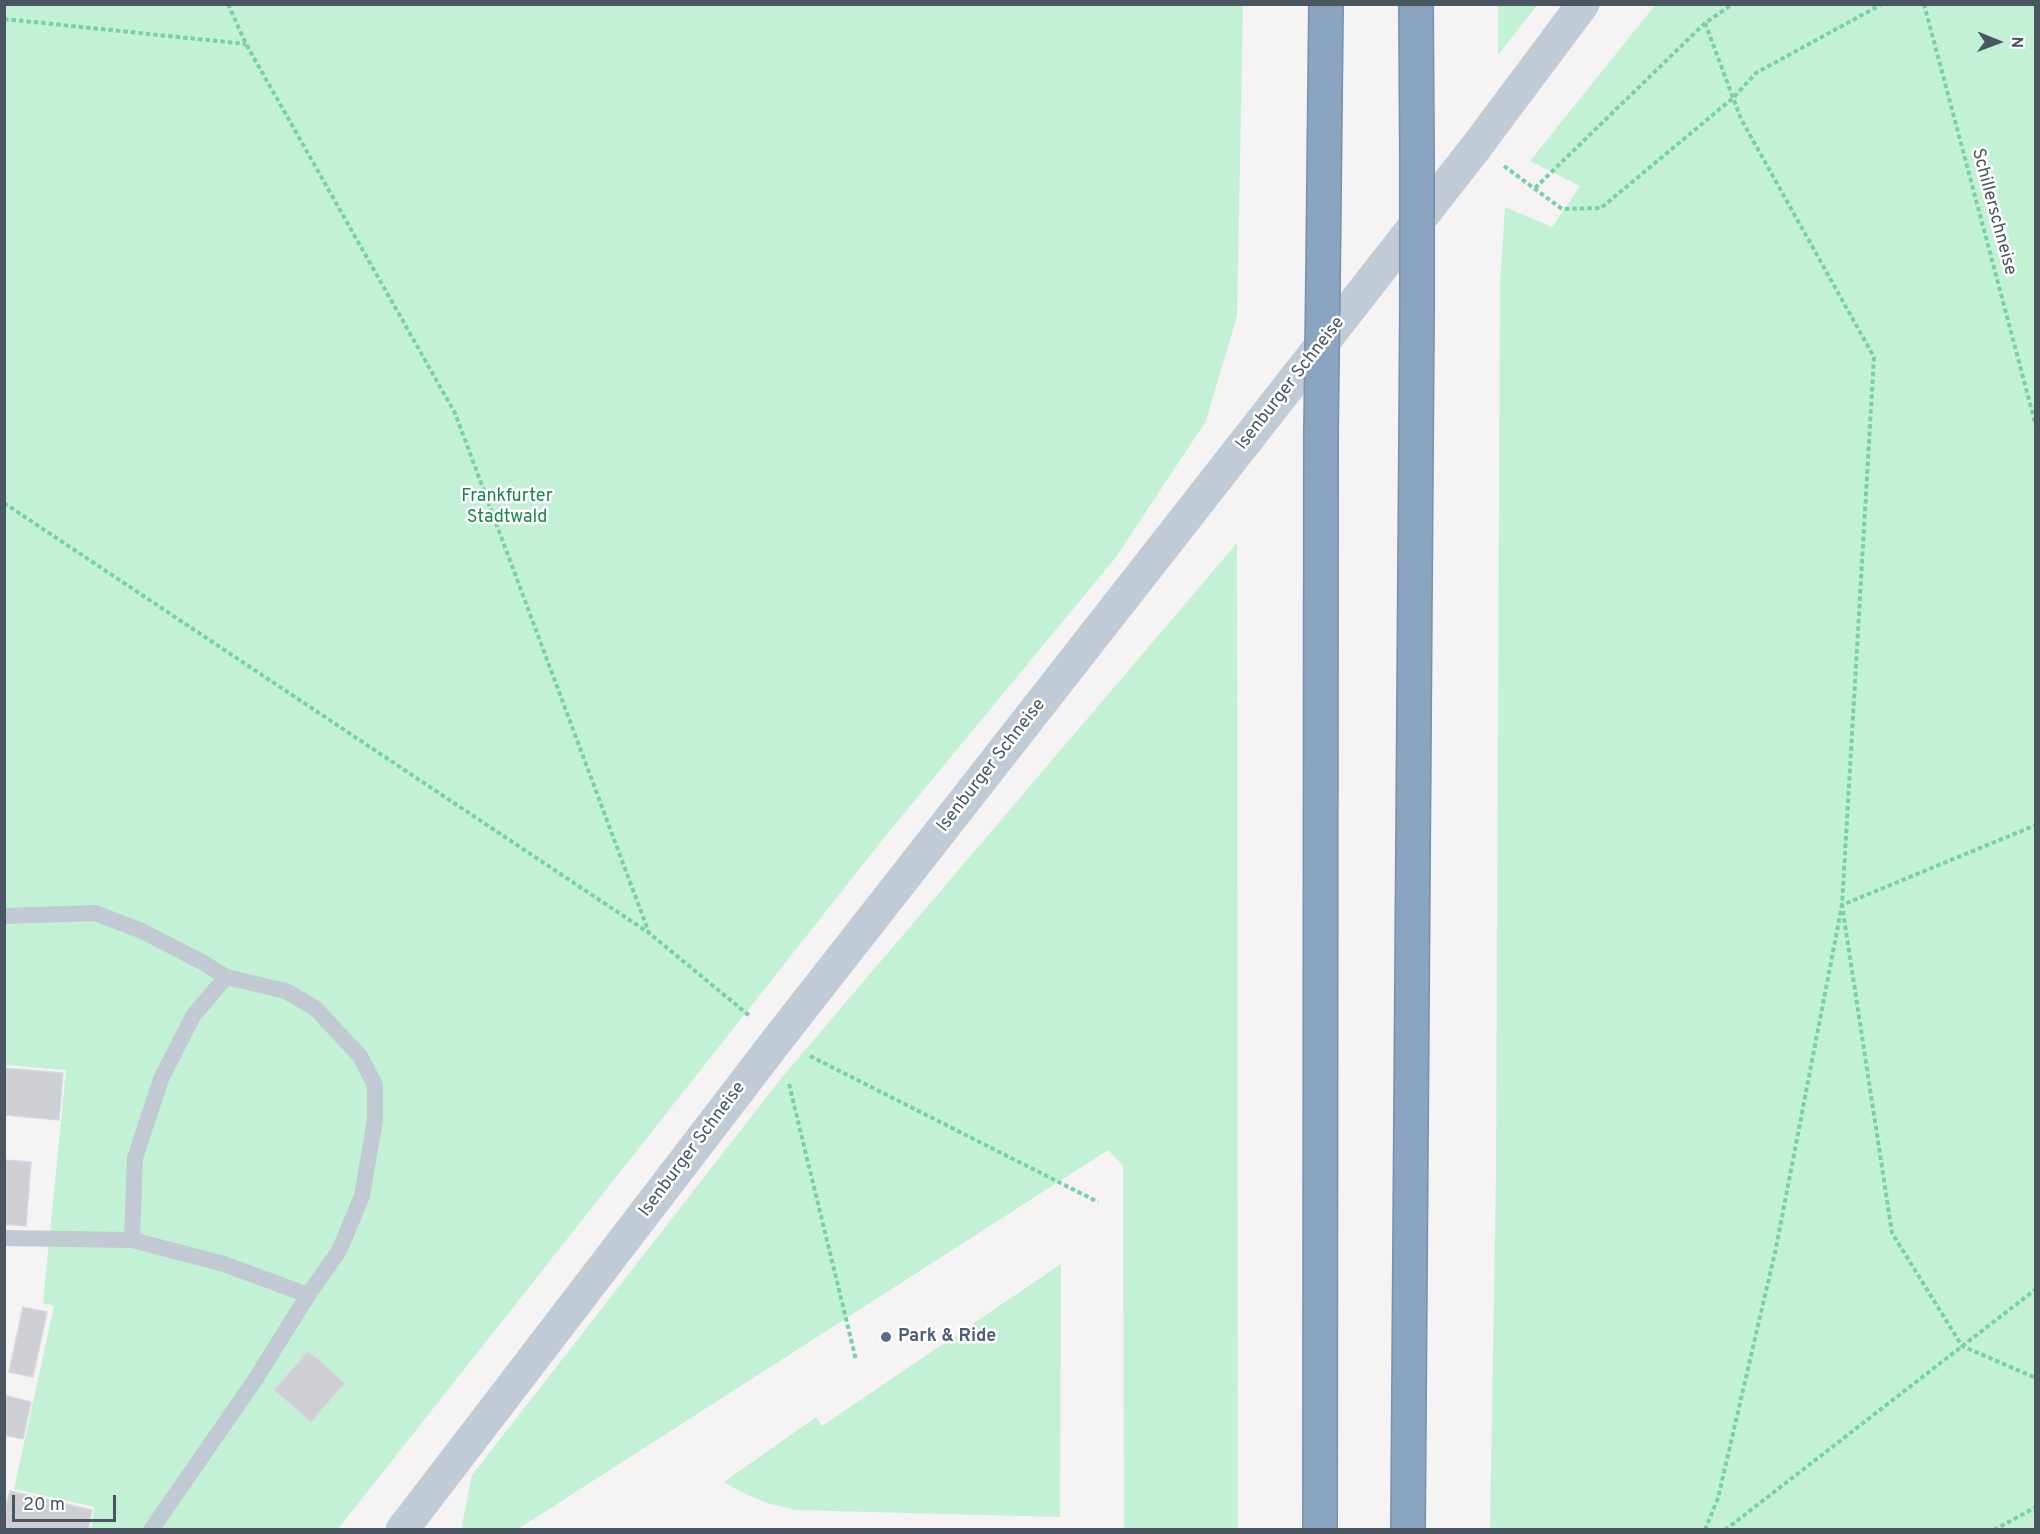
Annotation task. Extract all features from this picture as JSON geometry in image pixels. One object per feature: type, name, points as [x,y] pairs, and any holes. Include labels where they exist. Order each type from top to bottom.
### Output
[{"type":"highway","points":[[1320,1530],[1321,432],[1326,4]]},
{"type":"highway","points":[[1408,1530],[1418,307],[1416,4]]},
{"type":"main road","name":"Isenburger Schneise","points":[[402,1530],[778,1039],[1470,156],[1583,4]]},
{"type":"lane","points":[[4,916],[96,913],[142,931],[226,977],[286,991],[315,1008],[360,1056],[375,1085],[375,1120],[362,1196],[339,1251],[308,1295],[255,1380],[151,1530]]},
{"type":"lane","points":[[132,1240],[135,1158],[161,1079],[193,1016],[226,977]]},
{"type":"lane","points":[[4,1238],[132,1240],[224,1264],[308,1295]]},
{"type":"path","points":[[228,4],[246,44],[455,413],[649,933]]},
{"type":"path","points":[[1733,4],[1705,23],[1535,188],[1562,209],[1601,208],[1733,98],[1756,73],[1881,4]]},
{"type":"path","name":"Schillerschneise","points":[[1924,4],[2036,426]]},
{"type":"path","points":[[4,19],[246,44]]},
{"type":"path","points":[[1705,23],[1741,119],[1874,357],[1842,904],[1776,1248],[1718,1498],[1705,1530]]},
{"type":"path","points":[[4,502],[649,933],[778,1039],[1098,1202]]},
{"type":"path","points":[[1842,904],[2036,825]]},
{"type":"path","points":[[1842,904],[1892,1233],[1962,1346],[2036,1378]]},
{"type":"path","points":[[778,1039],[856,1360]]},
{"type":"path","points":[[1725,1530],[2036,1289]]},
{"type":"path","points":[[1994,1530],[2036,1507]]},
{"type":"green space","points":[[1656,4],[2035,5],[2035,1529],[1490,1529],[1496,1175],[1500,286],[1505,207],[1552,227],[1580,186],[1530,161]]},
{"type":"green space","name":"Frankfurter Stadtwald","points":[[4,5],[1243,5],[1237,316],[1206,421],[1116,557],[883,839],[338,1529],[91,1529],[95,1507],[14,1489],[54,1306],[43,1303],[66,1070],[5,1065]]},
{"type":"green space","points":[[1498,5],[1537,5],[1498,55]]},
{"type":"green space","points":[[1237,543],[1238,1529],[1124,1529],[1123,1165],[1108,1150],[518,1529],[463,1529],[472,1475],[783,1076]]},
{"type":"green space","points":[[1061,1264],[1060,1517],[795,1510],[767,1503],[724,1482],[816,1417],[822,1426]]},
{"type":"building","points":[[4,1068],[63,1073],[59,1120],[4,1115]]},
{"type":"building","points":[[4,1160],[31,1162],[26,1226],[4,1224]]},
{"type":"building","points":[[23,1307],[47,1312],[33,1377],[9,1372]]},
{"type":"building","points":[[308,1351],[345,1383],[311,1422],[274,1390]]},
{"type":"building","points":[[4,1395],[31,1402],[23,1439],[4,1435]]},
{"type":"building","points":[[10,1491],[92,1510],[88,1530],[4,1530],[4,1515]]},
{"type":"place","name":"Park & Ride","points":[[886,1337]]}]
